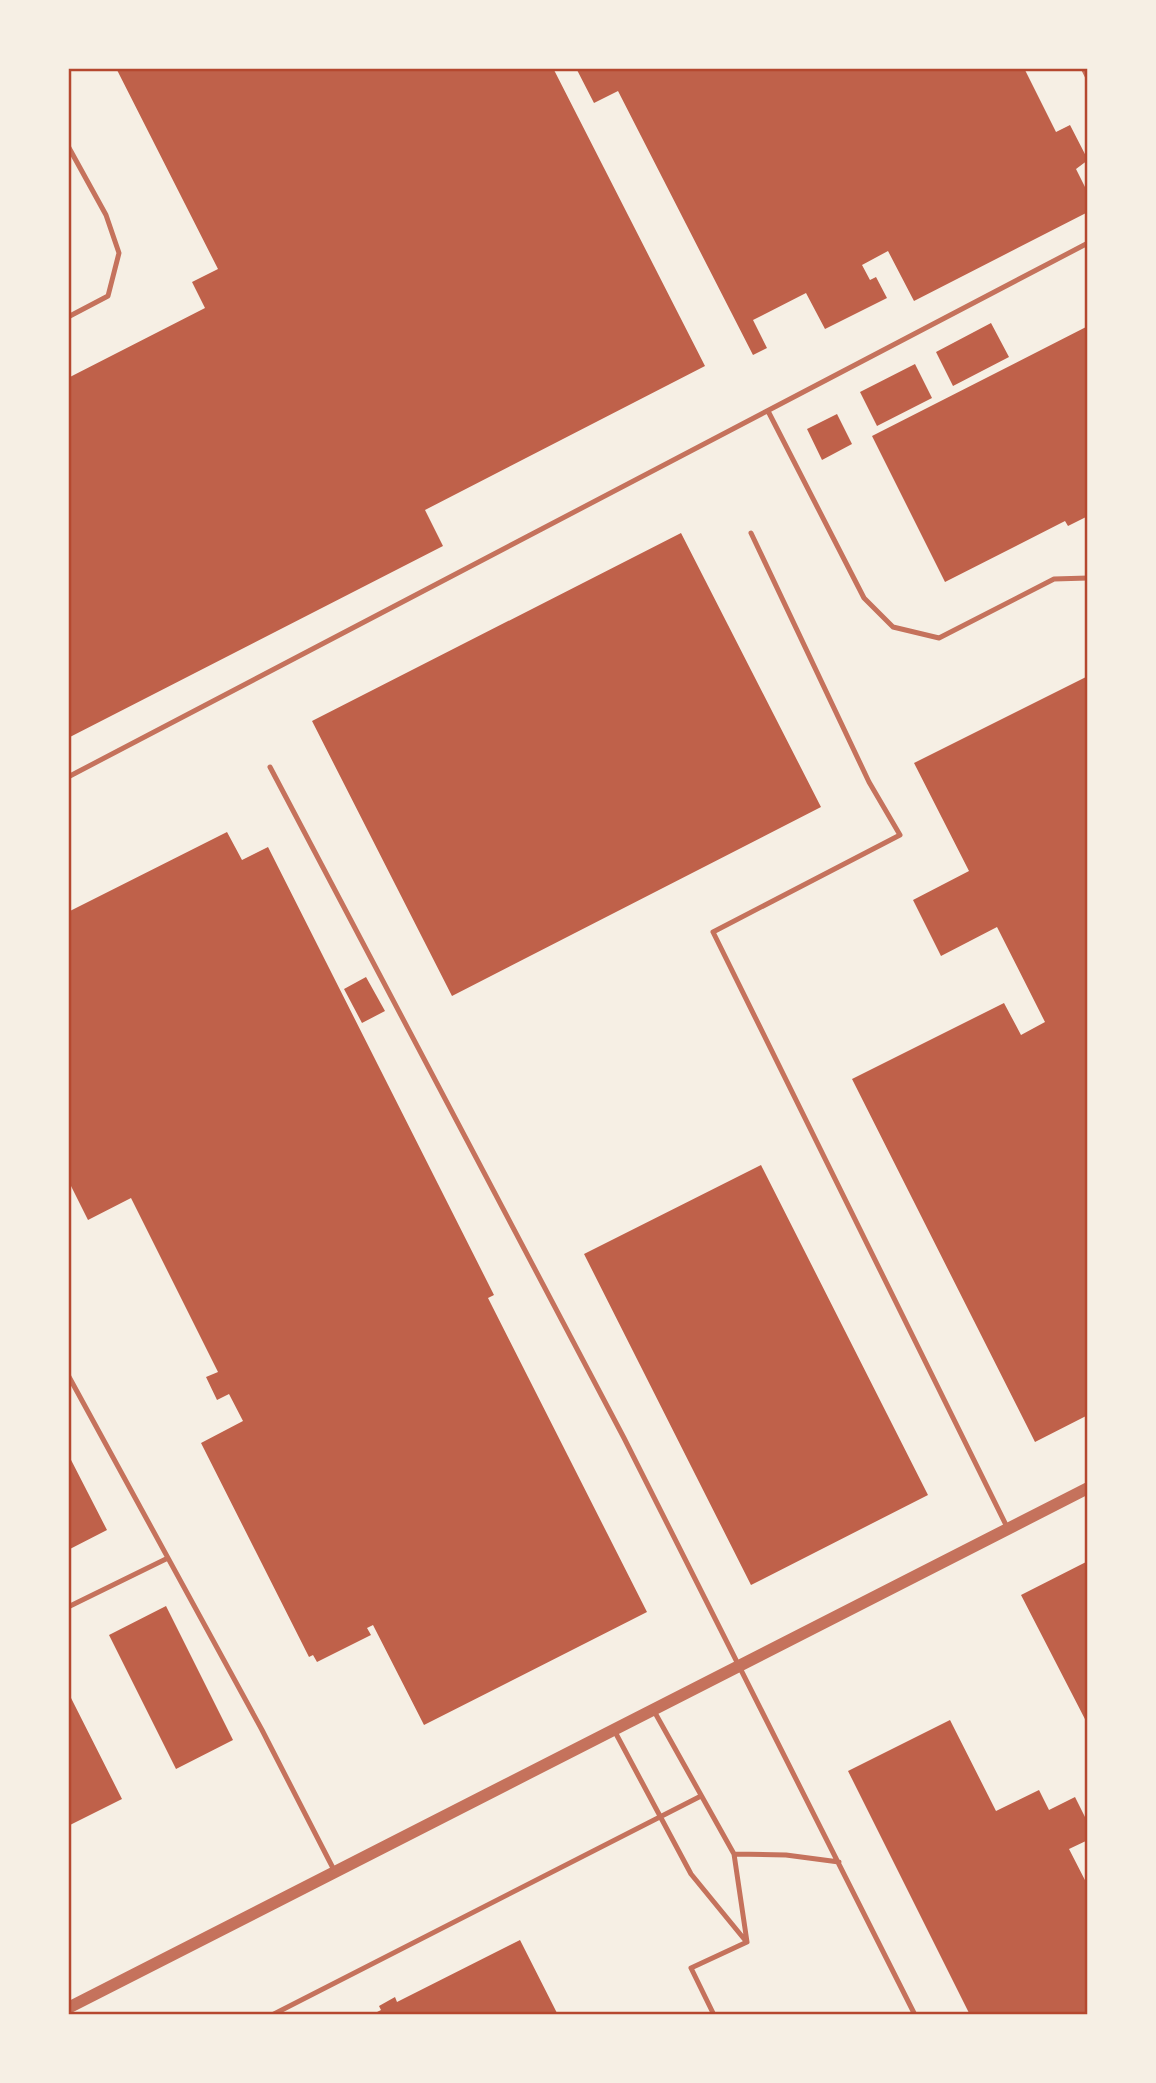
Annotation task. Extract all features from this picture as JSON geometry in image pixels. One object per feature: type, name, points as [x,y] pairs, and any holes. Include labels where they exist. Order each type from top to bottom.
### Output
[{"type":"street","points":[[68,2008],[1088,1488]]},
{"type":"lane","points":[[1083,68],[1088,78]]},
{"type":"lane","points":[[68,146],[106,215],[119,253],[108,296],[68,317]]},
{"type":"lane","points":[[68,777],[1088,243]]},
{"type":"lane","points":[[768,411],[864,598],[893,627],[939,638],[1054,579],[1088,578]]},
{"type":"lane","points":[[751,533],[869,782],[900,835],[713,932],[1008,1529]]},
{"type":"lane","points":[[270,767],[741,1665],[915,2015]]},
{"type":"lane","points":[[68,1375],[335,1872]]},
{"type":"lane","points":[[68,1607],[168,1558]]},
{"type":"lane","points":[[653,1710],[734,1854],[747,1942]]},
{"type":"lane","points":[[614,1730],[691,1874],[747,1942]]},
{"type":"lane","points":[[272,2015],[701,1796]]},
{"type":"lane","points":[[734,1854],[786,1855],[839,1862]]},
{"type":"lane","points":[[715,2015],[691,1968],[747,1942]]},
{"type":"building","points":[[116,68],[553,68],[705,366],[425,510],[443,546],[68,738],[68,378],[205,308],[192,282],[218,269]]},
{"type":"building","points":[[576,68],[1024,68],[1056,132],[1070,125],[1088,160],[1076,169],[1088,193],[1088,212],[914,301],[888,251],[862,265],[870,280],[876,277],[887,298],[825,329],[806,293],[753,320],[767,348],[753,355],[618,91],[594,103]]},
{"type":"building","points":[[991,323],[1009,357],[953,386],[936,352]]},
{"type":"building","points":[[1088,326],[1088,516],[1068,526],[1065,521],[945,582],[872,436]]},
{"type":"building","points":[[915,364],[932,398],[877,426],[860,392]]},
{"type":"building","points":[[837,414],[852,444],[822,460],[807,429]]},
{"type":"building","points":[[681,533],[821,807],[452,996],[312,721]]},
{"type":"building","points":[[1088,676],[1088,1415],[1035,1442],[852,1079],[1004,1003],[1021,1035],[1045,1022],[997,927],[941,956],[913,900],[969,871],[914,763]]},
{"type":"building","points":[[227,832],[242,860],[268,847],[494,1295],[488,1298],[647,1612],[424,1725],[373,1625],[367,1628],[371,1635],[317,1662],[313,1655],[309,1657],[201,1443],[243,1421],[229,1394],[217,1400],[206,1377],[218,1372],[131,1198],[88,1220],[68,1180],[68,912]]},
{"type":"building","points":[[366,977],[385,1011],[362,1023],[344,989]]},
{"type":"building","points":[[761,1165],[928,1495],[751,1585],[584,1254]]},
{"type":"building","points":[[68,1454],[107,1530],[68,1550]]},
{"type":"building","points":[[1088,1561],[1088,1725],[1021,1595]]},
{"type":"building","points":[[166,1606],[233,1740],[176,1769],[109,1635]]},
{"type":"building","points":[[68,1692],[122,1799],[68,1826]]},
{"type":"building","points":[[950,1720],[996,1811],[1039,1790],[1049,1810],[1075,1797],[1088,1823],[1088,1840],[1069,1849],[1088,1886],[1088,2015],[970,2015],[848,1771]]},
{"type":"building","points":[[520,1940],[558,2015],[371,2015],[381,2010],[379,2006],[395,1997],[397,2002]]}]
